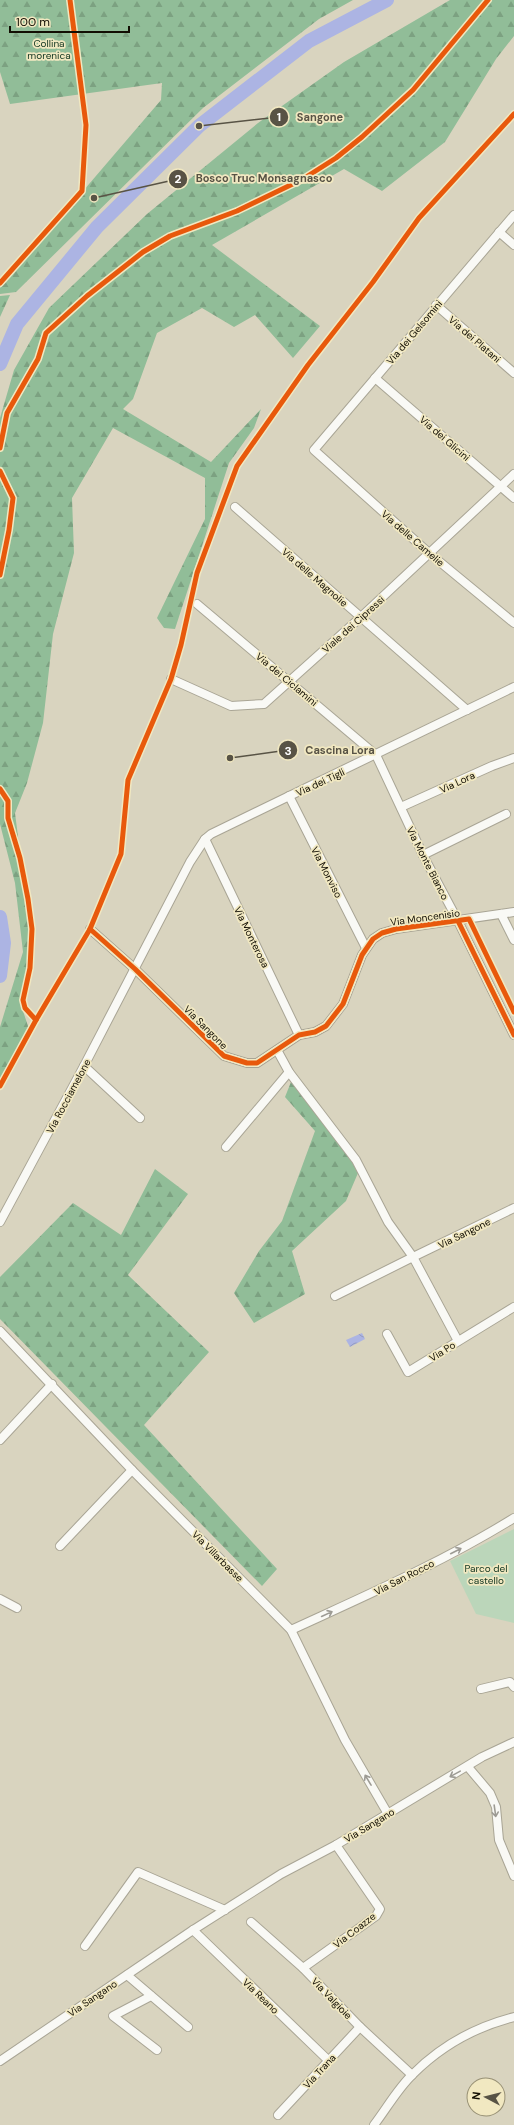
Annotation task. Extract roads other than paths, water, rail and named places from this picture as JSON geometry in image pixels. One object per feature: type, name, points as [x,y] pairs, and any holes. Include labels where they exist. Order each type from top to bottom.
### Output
[{"type":"street","name":"Via dei Gelsomini","points":[[314,450],[514,215]]},
{"type":"street","points":[[499,232],[514,245]]},
{"type":"street","name":"Via dei Platani","points":[[436,305],[514,373]]},
{"type":"street","name":"Via dei Glicini","points":[[375,378],[514,498]]},
{"type":"street","name":"Via delle Camelie","points":[[314,450],[429,553],[514,623]]},
{"type":"street","name":"Viale dei Cipressi","points":[[171,679],[231,706],[246,707],[264,704],[361,617],[514,474]]},
{"type":"street","name":"Via delle Magnolie","points":[[235,507],[467,710]]},
{"type":"street","name":"Via dei Ciclamini","points":[[197,604],[376,755]]},
{"type":"street","name":"Via dei Tigli","points":[[208,836],[514,687]]},
{"type":"street","name":"Via Monte Bianco","points":[[376,755],[423,855],[458,921],[514,1035]]},
{"type":"street","name":"Via Lora","points":[[401,807],[492,766],[514,758]]},
{"type":"street","name":"Via Monviso","points":[[289,796],[366,948]]},
{"type":"street","points":[[423,855],[506,814]]},
{"type":"street","name":"Via Rocciamelone","points":[[0,1222],[84,1066],[190,862],[208,836]]},
{"type":"street","name":"Via Monterosa","points":[[208,836],[299,1035]]},
{"type":"street","name":"Via Moncenisio","points":[[277,1050],[299,1035],[316,1032],[326,1026],[337,1014],[343,1004],[366,948],[373,939],[382,933],[396,929],[514,912]]},
{"type":"street","points":[[501,914],[514,940]]},
{"type":"street","points":[[90,929],[135,969]]},
{"type":"street","name":"Via Sangone","points":[[135,969],[224,1056],[247,1063],[257,1063],[277,1050]]},
{"type":"street","points":[[277,1050],[289,1072],[356,1160],[388,1222],[413,1257],[458,1341]]},
{"type":"street","points":[[84,1066],[140,1118]]},
{"type":"street","points":[[226,1147],[289,1072]]},
{"type":"street","name":"Via Sangone","points":[[335,1296],[514,1208]]},
{"type":"street","name":"Via Po","points":[[387,1334],[408,1372],[514,1307]]},
{"type":"street","name":"Via Villarbasse","points":[[0,1331],[52,1384],[132,1470],[291,1630],[345,1740],[388,1814]]},
{"type":"street","points":[[0,1440],[52,1384]]},
{"type":"street","points":[[60,1546],[132,1470]]},
{"type":"street","name":"Via San Rocco","points":[[291,1630],[384,1588],[482,1538],[514,1518]]},
{"type":"street","points":[[0,1599],[17,1608]]},
{"type":"street","points":[[481,1689],[510,1682],[514,1687]]},
{"type":"street","name":"Via Sangano","points":[[0,2061],[58,2020],[193,1930],[281,1874],[336,1845],[468,1767],[482,1757],[514,1742]]},
{"type":"street","points":[[468,1767],[490,1793],[496,1808],[499,1840],[514,1876]]},
{"type":"street","name":"Via Coazze","points":[[303,1968],[376,1916],[380,1909],[336,1845]]},
{"type":"street","points":[[85,1946],[138,1872],[225,1910]]},
{"type":"street","name":"Via Valgioie","points":[[251,1922],[303,1968],[360,2027],[412,2074]]},
{"type":"street","name":"Via Reano","points":[[193,1930],[328,2061]]},
{"type":"street","name":"Via Sangano","points":[[127,1974],[188,2027]]},
{"type":"street","points":[[151,1996],[113,2016],[157,2050]]},
{"type":"street","points":[[374,2125],[412,2074],[432,2056],[454,2041],[485,2025],[514,2017]]},
{"type":"street","name":"Via Trana","points":[[278,2115],[360,2027]]},
{"type":"water","points":[[362,1333],[365,1339],[350,1347],[346,1340]]},
{"type":"waterway","points":[[0,364],[17,324],[97,227],[199,126],[309,41],[387,0]]},
{"type":"waterway","points":[[0,917],[4,943],[0,976]]},
{"type":"place","name":"Sangone","points":[[199,126]]},
{"type":"place","name":"Bosco Truc Monsagnasco","points":[[94,198]]},
{"type":"place","name":"Cascina Lora","points":[[230,758]]},
{"type":"park label","name":"Collina morenica","points":[[49,48]]},
{"type":"park label","name":"Parco del castello","points":[[486,1574]]}]
